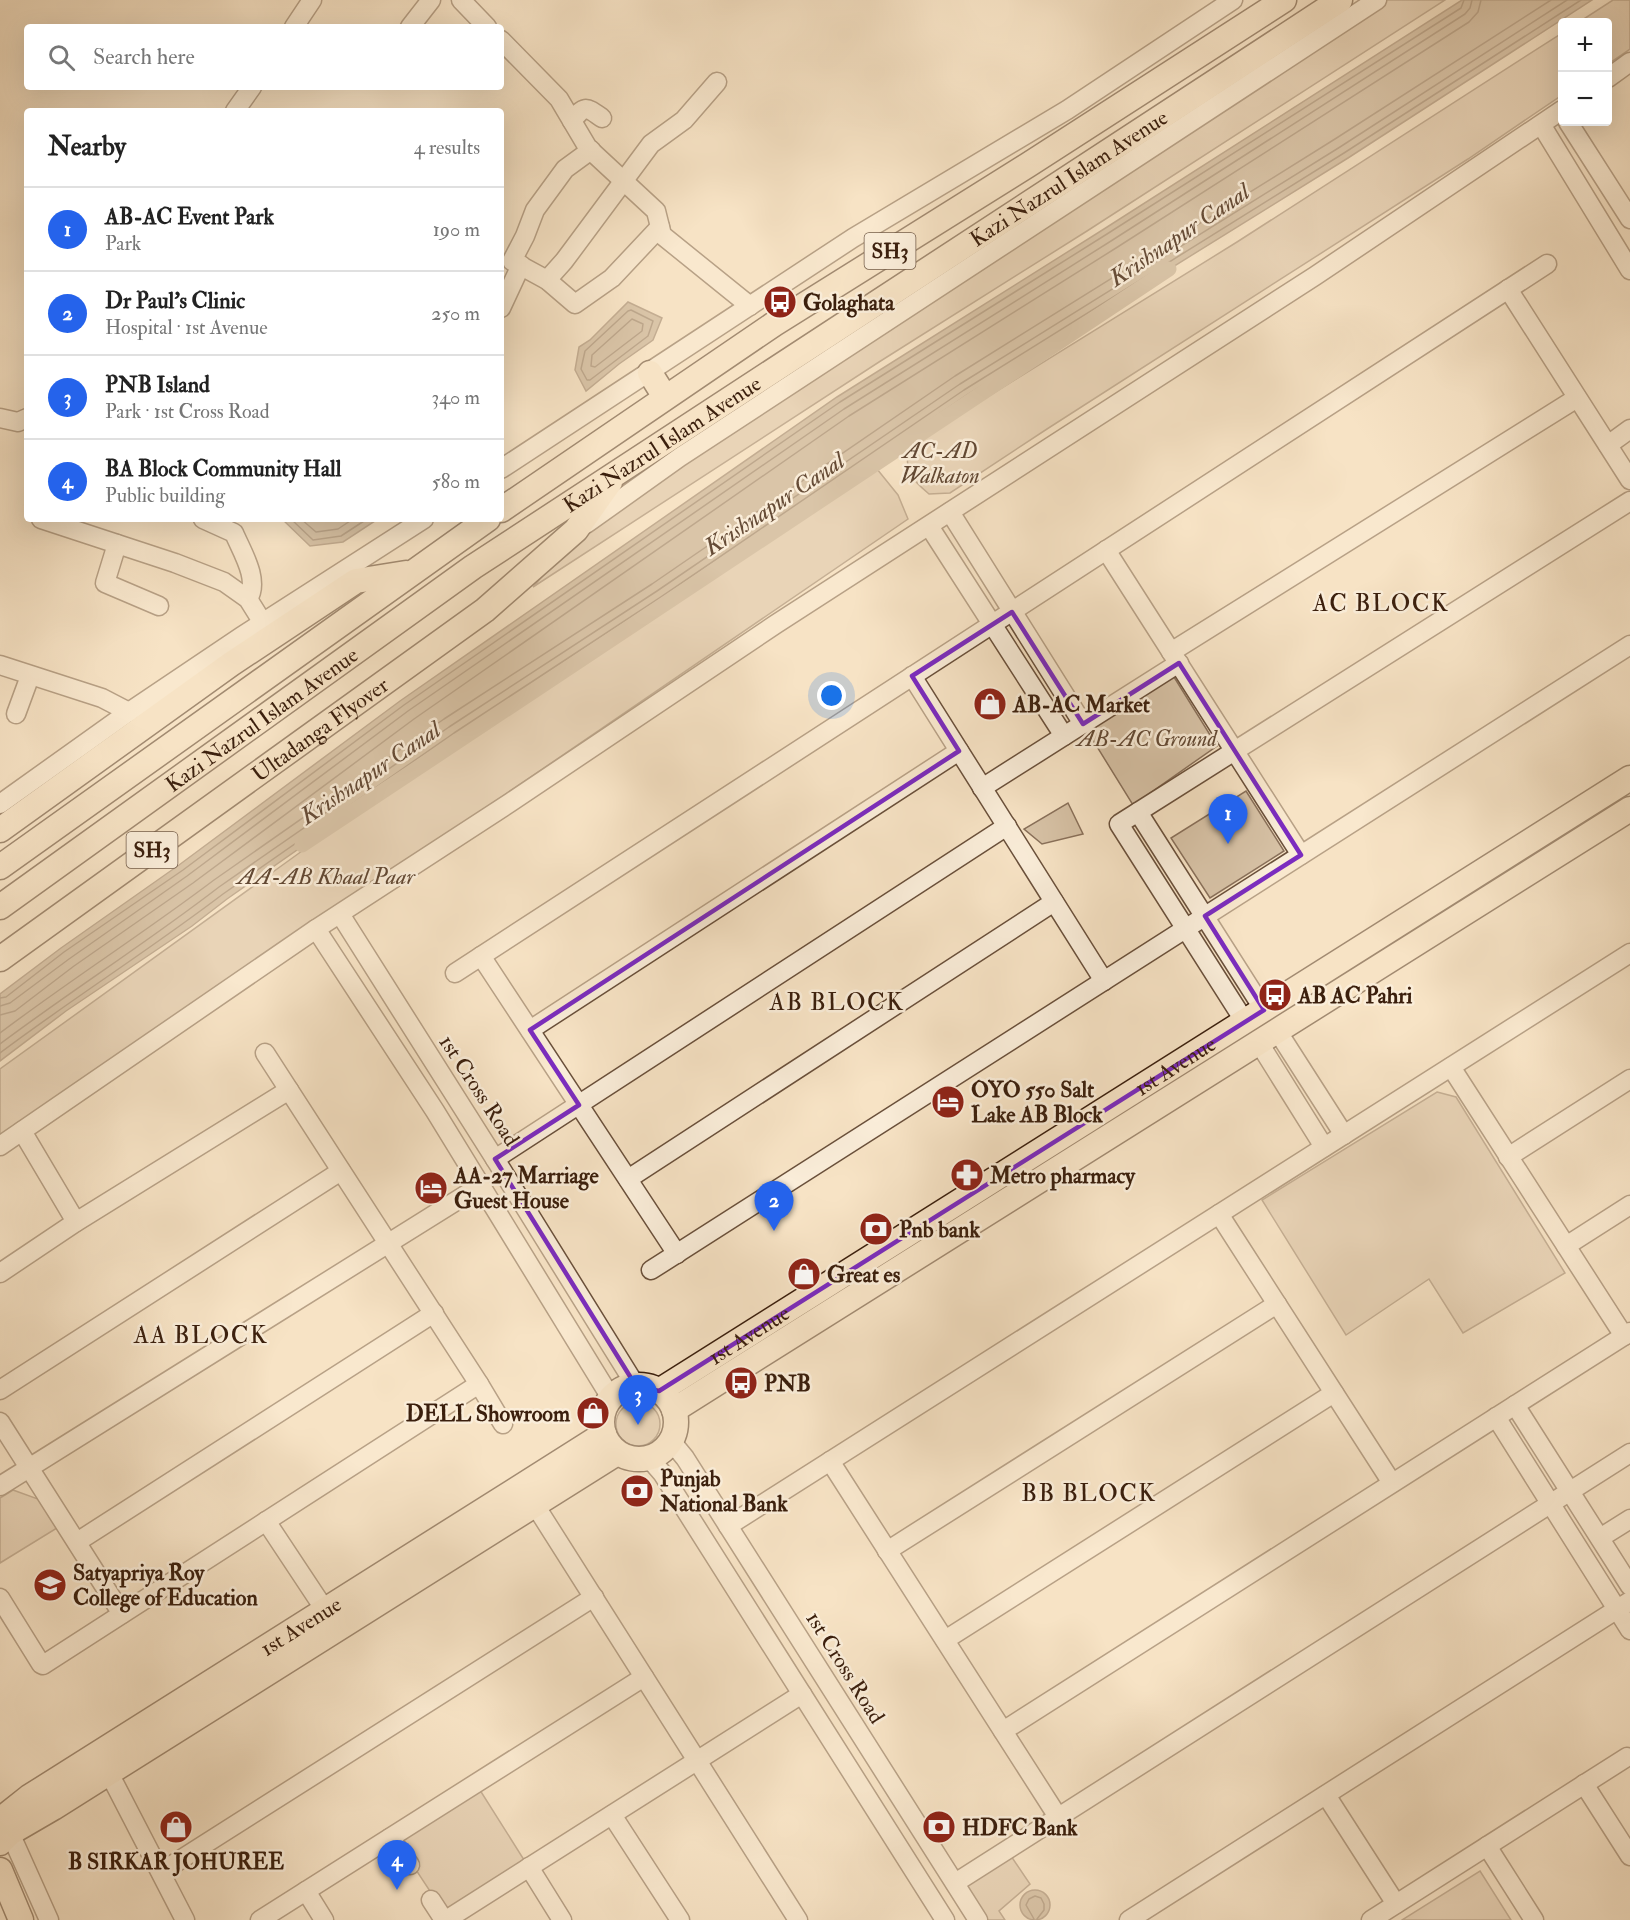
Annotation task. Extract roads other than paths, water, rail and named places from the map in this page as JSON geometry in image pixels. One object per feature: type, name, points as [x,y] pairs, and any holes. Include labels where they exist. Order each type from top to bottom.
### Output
[{"type":"main road","name":"Kazi Nazrul Islam Avenue","points":[[504,508],[774,324],[1028,165],[1108,111],[1284,0]]},
{"type":"main road","name":"Kazi Nazrul Islam Avenue","points":[[0,907],[473,567],[1340,0]]},
{"type":"main road","points":[[650,373],[665,397]]},
{"type":"main road","name":"Ultadanga Flyover","points":[[0,959],[485,610],[576,530],[616,472]]},
{"type":"main road","name":"Kazi Nazrul Islam Avenue","points":[[0,867],[484,522]]},
{"type":"main road","points":[[0,830],[231,664],[356,581],[411,572]]},
{"type":"main road","name":"1st Avenue","points":[[659,1391],[1630,778]]},
{"type":"main road","name":"1st Avenue","points":[[674,1410],[1630,809]]},
{"type":"main road","points":[[1162,1074],[1174,1096]]},
{"type":"main road","points":[[871,1257],[885,1278]]},
{"type":"main road","points":[[636,1386],[644,1386],[666,1396],[674,1410],[676,1420],[671,1441],[658,1454],[649,1458],[633,1459],[610,1443],[602,1415],[611,1398],[618,1392],[636,1386]]},
{"type":"main road","points":[[3,1832],[109,1773],[442,1549],[535,1505],[610,1443]]},
{"type":"main road","name":"1st Avenue","points":[[3,1832],[39,1791],[325,1610],[442,1549],[610,1443]]},
{"type":"main road","points":[[0,1870],[21,1920]]},
{"type":"street","points":[[296,24],[312,0]]},
{"type":"street","points":[[412,24],[431,0]]},
{"type":"street","points":[[461,0],[485,24]]},
{"type":"street","points":[[504,467],[854,238],[1067,110],[1233,0]]},
{"type":"street","name":"Kazi Nazrul Islam Avenue","points":[[576,530],[690,450],[1377,0]]},
{"type":"street","points":[[504,43],[559,99],[591,150],[656,211],[662,235],[750,306]]},
{"type":"street","points":[[1612,75],[1630,62]]},
{"type":"street","points":[[548,280],[651,144],[684,120],[717,82]]},
{"type":"street","points":[[237,108],[250,90]]},
{"type":"street","points":[[572,121],[582,109],[589,109],[602,118]]},
{"type":"street","points":[[1,1144],[316,929],[777,624],[1558,117]]},
{"type":"street","points":[[1542,126],[1630,270]]},
{"type":"street","points":[[1572,126],[1630,219]]},
{"type":"street","points":[[591,150],[565,169],[535,210],[512,261],[548,280],[575,304],[612,278],[660,227]]},
{"type":"street","points":[[455,973],[1547,264]]},
{"type":"street","points":[[504,302],[521,265]]},
{"type":"street","points":[[1508,289],[1630,480]]},
{"type":"street","points":[[982,788],[1083,724],[1175,658],[1578,398]]},
{"type":"street","points":[[0,418],[18,422],[24,419]]},
{"type":"street","points":[[1608,445],[1630,429]]},
{"type":"street","points":[[1255,1016],[1186,928],[1119,824],[1630,501]]},
{"type":"street","points":[[950,512],[1083,724]]},
{"type":"street","points":[[49,522],[224,582],[248,599],[263,623]]},
{"type":"street","points":[[209,522],[234,533],[251,576],[252,593],[248,599]]},
{"type":"street","points":[[0,804],[129,712],[419,522]]},
{"type":"street","points":[[929,526],[1064,736]]},
{"type":"street","points":[[117,544],[105,583],[159,606]]},
{"type":"street","points":[[1106,550],[1301,855]]},
{"type":"street","points":[[651,1270],[1630,645]]},
{"type":"street","points":[[0,665],[102,698],[129,712]]},
{"type":"street","points":[[16,714],[30,676]]},
{"type":"street","points":[[912,676],[1104,981]]},
{"type":"street","points":[[530,1030],[960,751]]},
{"type":"street","points":[[1138,812],[1205,916],[1255,1016]]},
{"type":"street","points":[[495,1159],[1007,826]]},
{"type":"street","points":[[628,1179],[1054,902]]},
{"type":"street","name":"1st Cross Road","points":[[340,914],[636,1386]]},
{"type":"street","points":[[316,929],[435,1111],[611,1398]]},
{"type":"street","points":[[728,1526],[1630,953]]},
{"type":"street","points":[[481,956],[676,1254]]},
{"type":"street","points":[[1269,1037],[1344,1135]]},
{"type":"street","points":[[1269,1037],[1324,1147]]},
{"type":"street","points":[[265,1053],[434,1313],[502,1424]]},
{"type":"street","points":[[1003,1731],[1627,1334],[1566,1246],[1451,1067]]},
{"type":"street","points":[[1508,1157],[1630,1079]]},
{"type":"street","points":[[0,1274],[76,1222],[289,1090]]},
{"type":"street","points":[[435,1111],[456,1098]]},
{"type":"street","points":[[22,1131],[76,1222]]},
{"type":"street","points":[[0,1390],[341,1171]]},
{"type":"street","points":[[0,1486],[480,1186]]},
{"type":"street","points":[[1566,1246],[1630,1205]]},
{"type":"street","points":[[1219,1214],[1392,1483]]},
{"type":"street","points":[[888,1551],[1277,1304]]},
{"type":"street","points":[[78,1542],[434,1313]]},
{"type":"street","points":[[0,1598],[42,1665],[479,1384]]},
{"type":"street","points":[[945,1640],[1334,1393]]},
{"type":"street","points":[[1515,1405],[1630,1586]]},
{"type":"street","points":[[1496,1417],[1550,1504],[1624,1605],[1630,1630]]},
{"type":"street","points":[[0,1422],[122,1614]]},
{"type":"street","name":"1st Cross Road","points":[[671,1441],[685,1458],[978,1920]]},
{"type":"street","points":[[954,1883],[1630,1454]]},
{"type":"street","points":[[649,1458],[662,1473],[945,1920]]},
{"type":"street","points":[[830,1461],[1058,1817]]},
{"type":"street","points":[[535,1505],[798,1920]]},
{"type":"street","points":[[1600,1538],[1630,1519]]},
{"type":"street","points":[[266,1521],[325,1610]]},
{"type":"street","points":[[161,1872],[594,1597]]},
{"type":"street","points":[[1129,1920],[1624,1605]]},
{"type":"street","points":[[261,1920],[644,1677]]},
{"type":"street","points":[[431,1900],[445,1920],[802,1694]]},
{"type":"street","points":[[1371,1920],[1627,1756]]},
{"type":"street","points":[[109,1773],[185,1920]]},
{"type":"street","points":[[1584,1784],[1630,1857]]},
{"type":"street","points":[[1326,1795],[1396,1904]]},
{"type":"street","points":[[883,1821],[905,1805]]},
{"type":"street","points":[[612,1815],[680,1920]]},
{"type":"street","points":[[3,1832],[49,1920]]},
{"type":"street","points":[[390,1838],[410,1865]]},
{"type":"street","points":[[1487,1846],[1534,1920]]},
{"type":"street","points":[[528,1867],[562,1920]]},
{"type":"street","points":[[306,1891],[324,1920]]},
{"type":"water","points":[[1462,0],[1592,0],[1564,18],[1558,18],[1558,22],[1348,158],[967,395],[665,602],[457,738],[192,926],[66,1011],[0,1061],[0,994],[61,948],[179,865],[400,701],[837,397]]},
{"type":"water","points":[[628,302],[662,318],[653,340],[586,391],[575,370],[579,347],[590,340]]},
{"type":"water","points":[[285,522],[373,522],[343,542],[310,546]]},
{"type":"water","points":[[1035,1890],[1046,1894],[1050,1905],[1046,1916],[1035,1920],[1024,1916],[1020,1905],[1024,1894]]},
{"type":"waterway","name":"Krishnapur Canal","points":[[302,845],[1169,269]]},
{"type":"place","name":"Golaghata","points":[[780,302]]},
{"type":"place","name":"AB-AC Market","points":[[990,704]]},
{"type":"place","name":"AB-AC Event Park","points":[[1228,844]]},
{"type":"place","name":"AB AC Pahri","points":[[1275,995]]},
{"type":"place","name":"OYO 550 Salt Lake AB Block","points":[[948,1102]]},
{"type":"place","name":"Metro pharmacy","points":[[967,1175]]},
{"type":"place","name":"AA-27 Marriage Guest House","points":[[431,1188]]},
{"type":"place","name":"Pnb bank","points":[[876,1229]]},
{"type":"place","name":"Dr Paul's Clinic","points":[[774,1231]]},
{"type":"place","name":"Great es","points":[[804,1274]]},
{"type":"place","name":"PNB","points":[[741,1383]]},
{"type":"place","name":"DELL Showroom","points":[[593,1413]]},
{"type":"place","name":"PNB Island","points":[[638,1425]]},
{"type":"place","name":"Punjab National Bank","points":[[637,1491]]},
{"type":"place","name":"Satyapriya Roy College of Education","points":[[50,1585]]},
{"type":"place","name":"B SIRKAR JOHUREE","points":[[176,1827]]},
{"type":"place","name":"HDFC Bank","points":[[939,1827]]},
{"type":"place","name":"BA Block Community Hall","points":[[397,1890]]},
{"type":"district","name":"AC BLOCK","points":[[1381,603]]},
{"type":"district","name":"AB BLOCK","points":[[837,1002]]},
{"type":"district","name":"AA BLOCK","points":[[201,1335]]},
{"type":"district","name":"BB BLOCK","points":[[1089,1493]]},
{"type":"park label","name":"AC-AD Walkaton","points":[[940,462]]},
{"type":"park label","name":"AB-AC Ground","points":[[1147,738]]},
{"type":"park label","name":"AA-AB Khaal Paar","points":[[326,876]]}]
